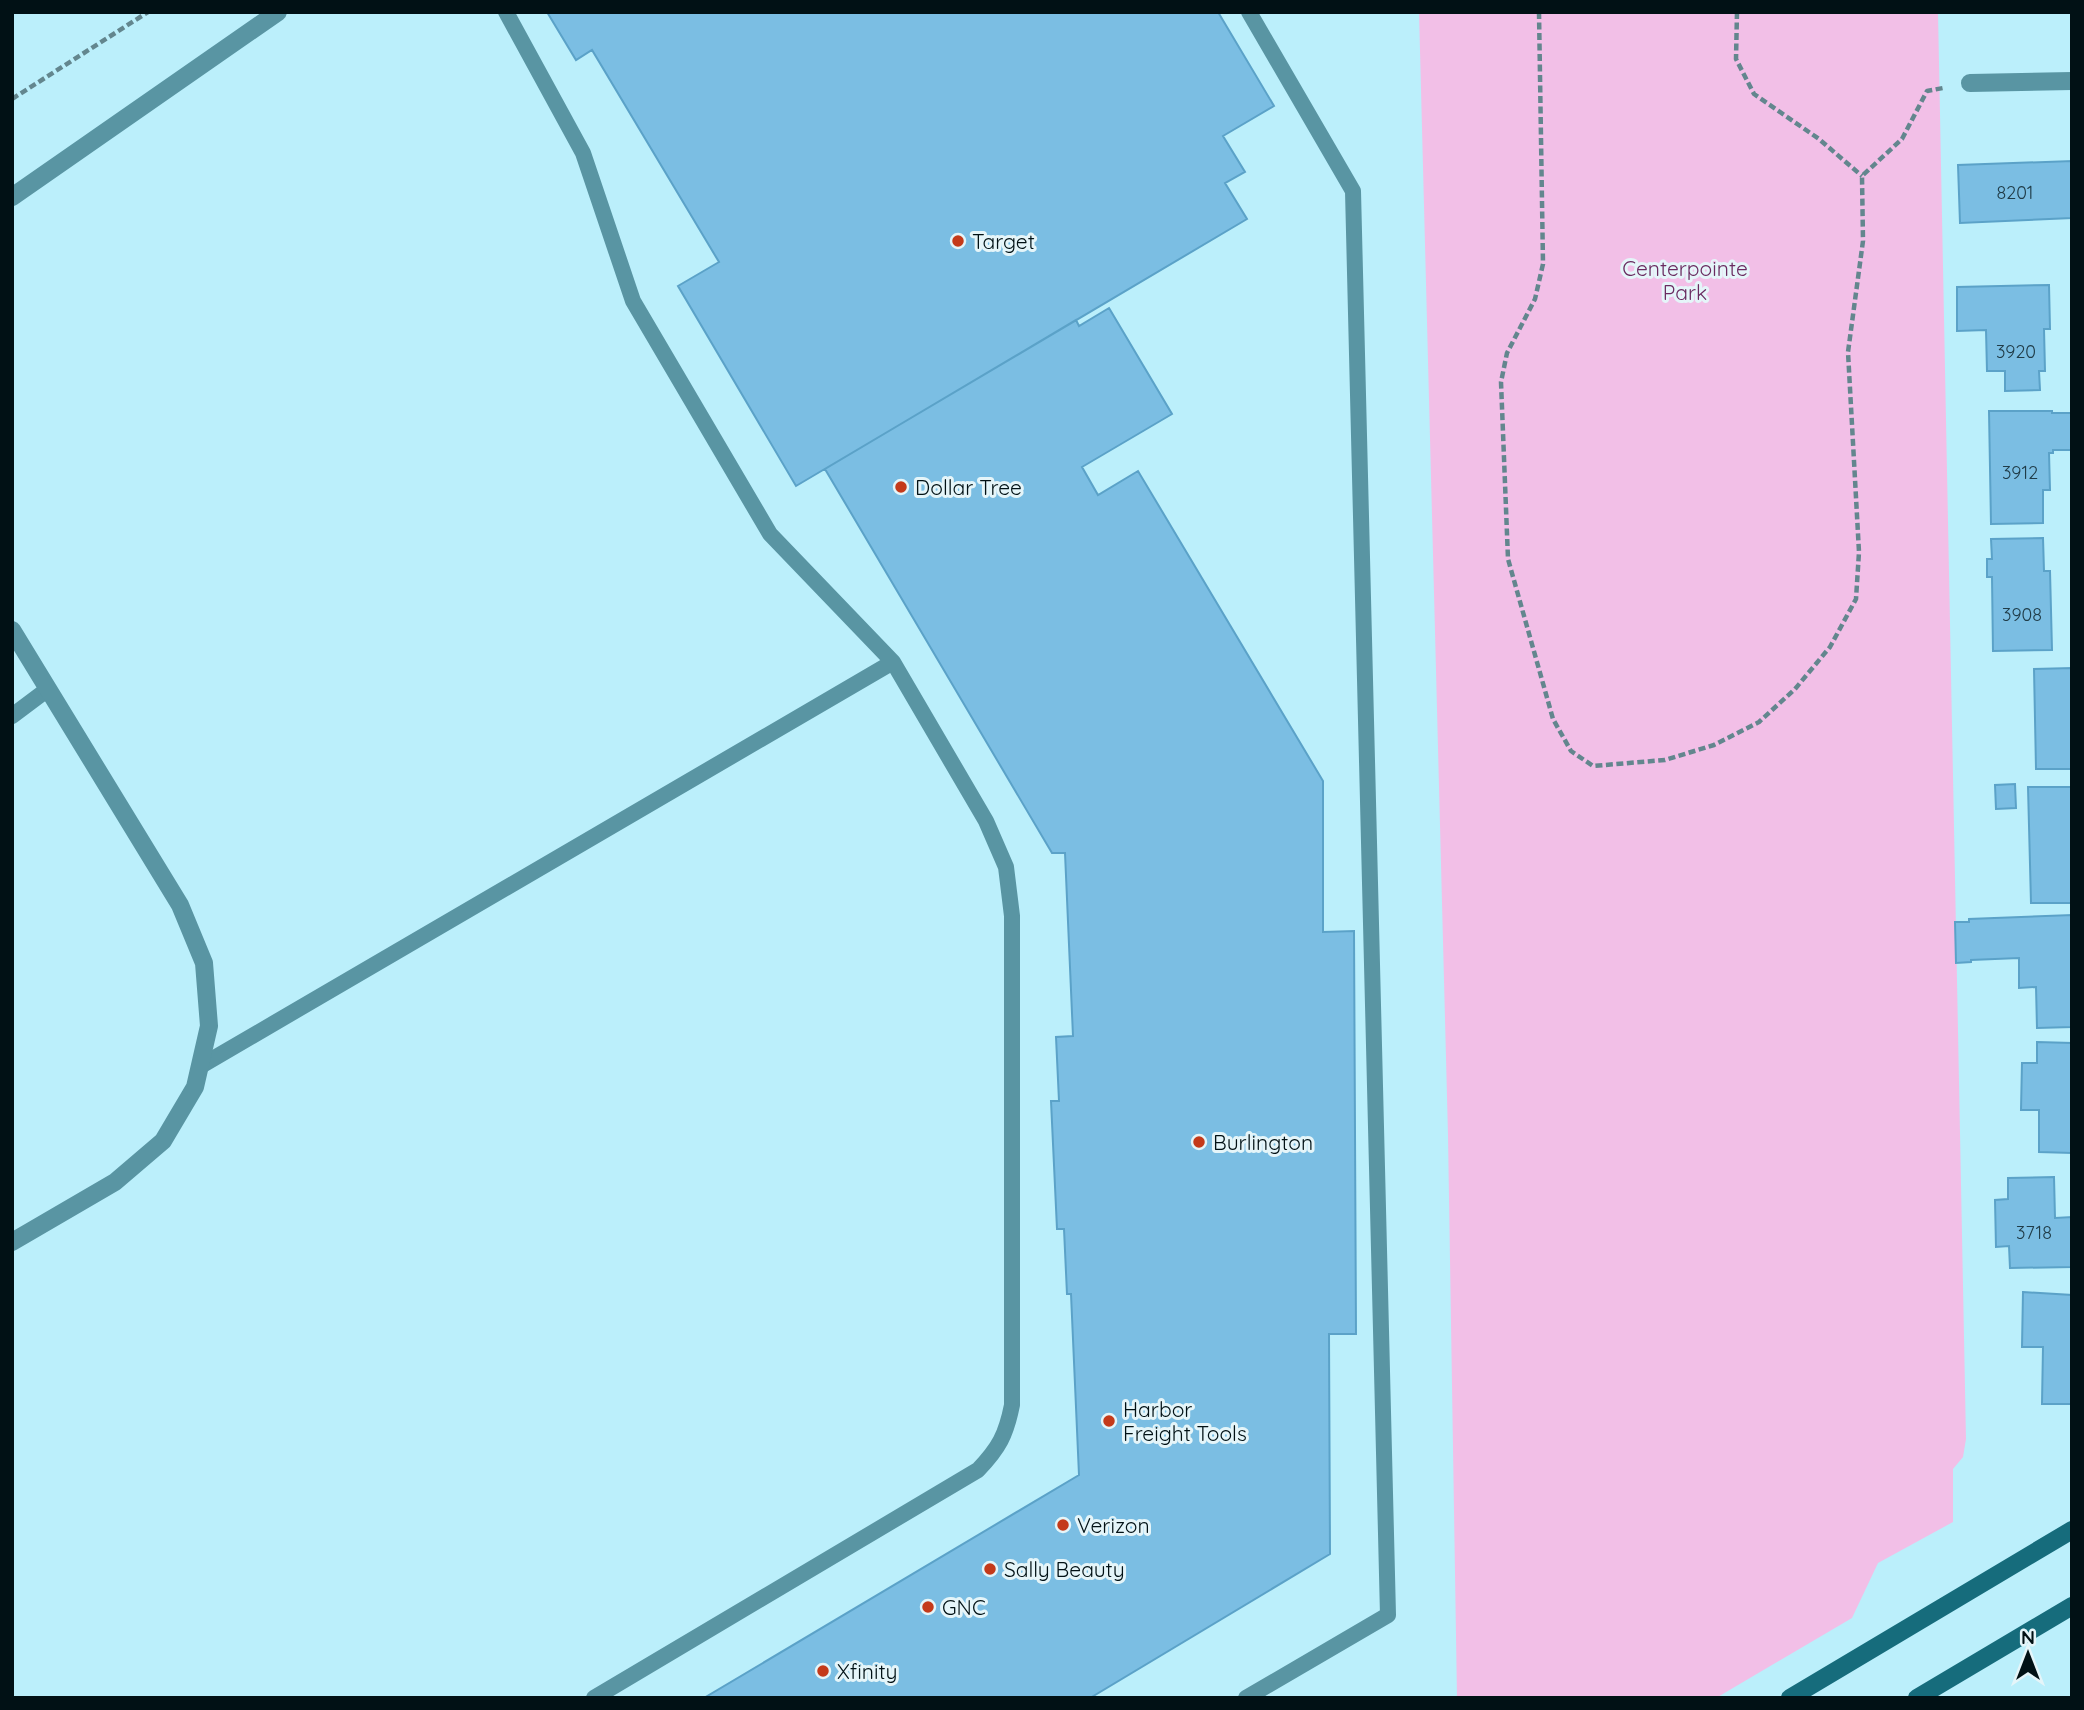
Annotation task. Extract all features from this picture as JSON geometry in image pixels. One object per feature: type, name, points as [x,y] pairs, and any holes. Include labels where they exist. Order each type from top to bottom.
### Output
[{"type":"main road","points":[[1790,1698],[2072,1530]]},
{"type":"main road","points":[[1917,1698],[2072,1606]]},
{"type":"street","points":[[12,197],[278,12]]},
{"type":"street","points":[[1970,83],[2072,81]]},
{"type":"street","points":[[12,630],[180,905],[204,963],[209,1026],[195,1087],[163,1141],[115,1182],[12,1242]]},
{"type":"lane","points":[[506,12],[583,152],[633,301],[770,534],[893,663],[986,821],[1006,867],[1012,916],[1012,1405],[1007,1430],[995,1452],[978,1470],[594,1698]]},
{"type":"lane","points":[[1246,1698],[1388,1615],[1353,191],[1248,12]]},
{"type":"lane","points":[[199,1067],[893,663]]},
{"type":"lane","points":[[12,716],[48,689]]},
{"type":"path","points":[[12,99],[148,12]]},
{"type":"path","points":[[1539,12],[1543,264],[1535,299],[1507,353],[1501,382],[1508,559],[1553,719],[1571,751],[1593,766],[1665,760],[1714,745],[1759,722],[1795,689],[1830,647],[1856,600],[1859,552],[1848,352],[1863,241],[1863,176],[1902,139],[1927,91],[1970,83]]},
{"type":"path","points":[[1737,12],[1735,59],[1754,94],[1819,139],[1863,176]]},
{"type":"green space","name":"Centerpointe Park","points":[[1419,12],[1938,12],[1966,1439],[1963,1457],[1953,1469],[1953,1522],[1878,1563],[1852,1618],[1716,1698],[1457,1698],[1448,1135]]},
{"type":"building","name":"Target","points":[[547,12],[1218,12],[1274,106],[1223,136],[1245,172],[1225,183],[1247,219],[796,486],[678,286],[719,262],[592,50],[576,60]]},
{"type":"building","points":[[2072,161],[2072,218],[1960,223],[1958,165]]},
{"type":"building","points":[[2049,285],[2050,329],[2044,329],[2045,371],[2039,371],[2040,390],[2005,391],[2005,371],[1987,371],[1986,330],[1957,331],[1957,287]]},
{"type":"building","points":[[1109,308],[1172,414],[1082,467],[1098,495],[1138,471],[1323,781],[1323,932],[1354,931],[1356,1334],[1329,1334],[1330,1554],[1090,1698],[704,1698],[1079,1475],[1071,1294],[1067,1294],[1064,1229],[1057,1229],[1051,1101],[1059,1101],[1056,1037],[1073,1036],[1065,853],[1052,853],[825,469],[1076,320],[1079,326]]},
{"type":"building","points":[[1989,411],[2072,413],[2072,450],[2053,450],[2053,453],[2049,453],[2050,490],[2043,490],[2043,523],[1991,524]]},
{"type":"building","points":[[2043,538],[2044,571],[2050,571],[2052,650],[1993,651],[1992,577],[1987,577],[1987,559],[1992,559],[1991,539]]},
{"type":"building","points":[[2072,668],[2072,769],[2036,769],[2034,669]]},
{"type":"building","points":[[2015,784],[2016,808],[1996,809],[1995,785]]},
{"type":"building","points":[[2028,787],[2072,787],[2072,903],[2031,903]]},
{"type":"building","points":[[2072,915],[2072,1027],[2037,1028],[2036,987],[2019,988],[2019,958],[1956,963],[1955,922],[1969,922],[1969,919]]},
{"type":"building","points":[[2037,1042],[2072,1043],[2072,1153],[2039,1152],[2039,1110],[2021,1110],[2022,1063],[2037,1063]]},
{"type":"building","points":[[2054,1177],[2055,1218],[2072,1217],[2072,1267],[2010,1268],[2009,1246],[1996,1247],[1995,1200],[2008,1199],[2008,1178]]},
{"type":"building","points":[[2023,1292],[2072,1295],[2072,1404],[2042,1404],[2043,1347],[2022,1347]]},
{"type":"place","name":"Target","points":[[958,241]]},
{"type":"place","name":"Dollar Tree","points":[[901,487]]},
{"type":"place","name":"Burlington","points":[[1199,1142]]},
{"type":"place","name":"Harbor Freight Tools","points":[[1109,1421]]},
{"type":"place","name":"Verizon","points":[[1063,1525]]},
{"type":"place","name":"Sally Beauty","points":[[990,1569]]},
{"type":"place","name":"GNC","points":[[928,1607]]},
{"type":"place","name":"Xfinity","points":[[823,1671]]}]
